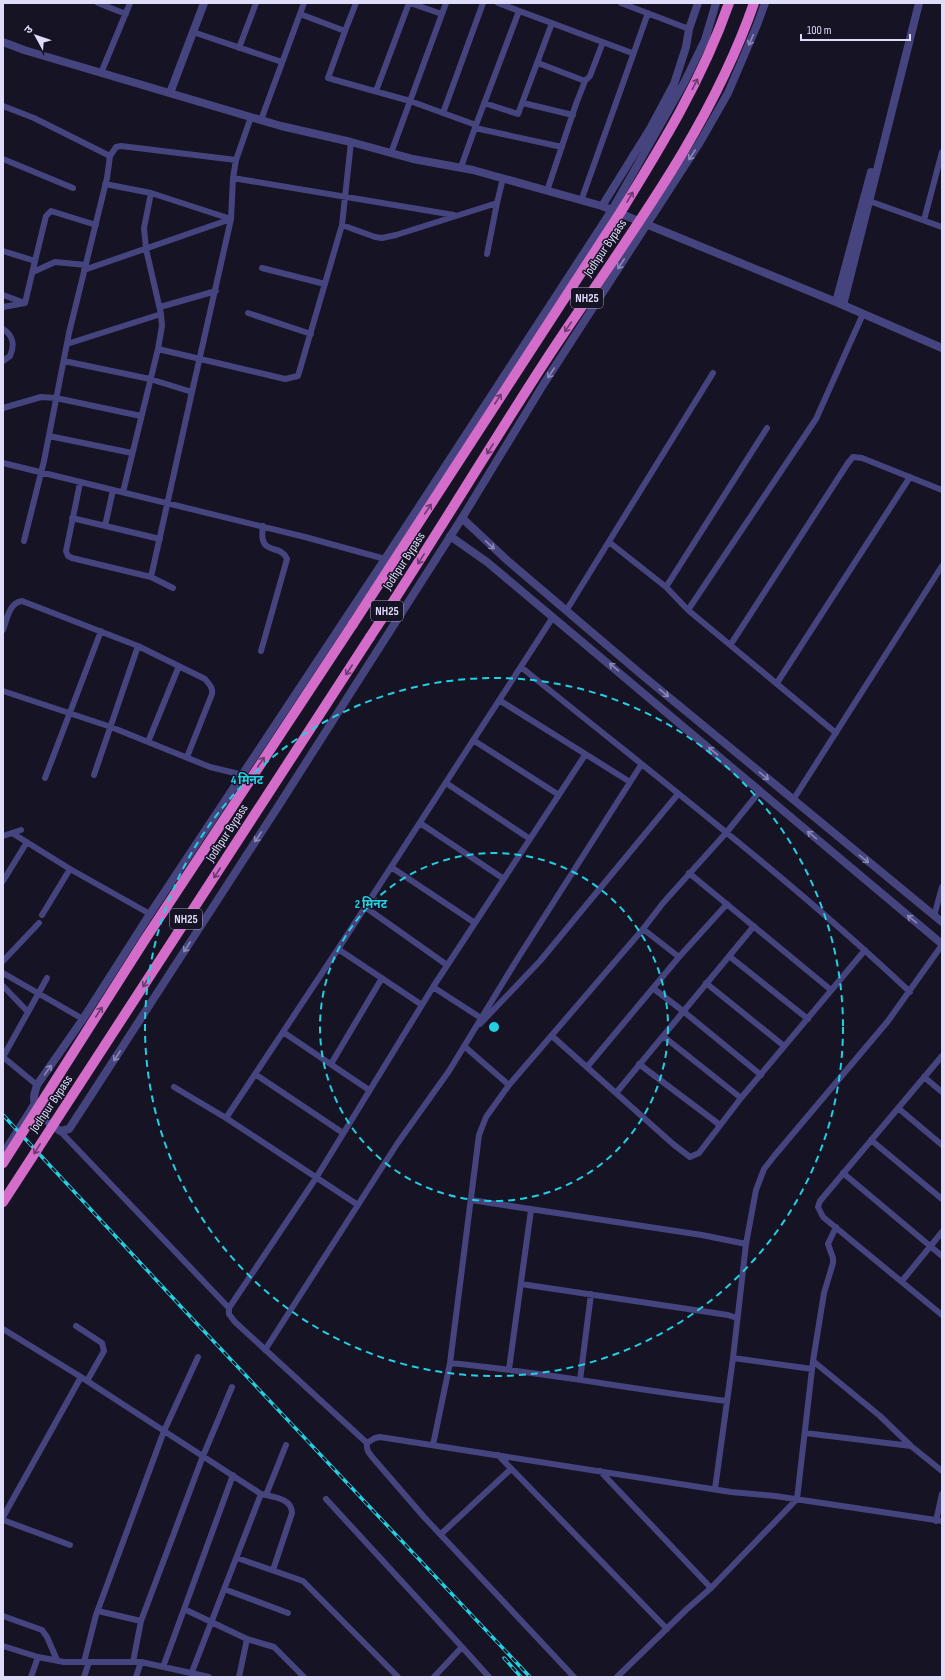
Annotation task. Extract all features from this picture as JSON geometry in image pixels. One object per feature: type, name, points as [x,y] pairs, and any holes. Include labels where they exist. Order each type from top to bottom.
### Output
[{"type":"highway","points":[[3,1163],[144,941],[353,624],[616,212],[656,155],[693,88],[713,46],[729,3]]},
{"type":"highway","name":"Jodhpur Bypass","points":[[3,1202],[370,637],[548,358],[643,222],[698,128],[745,28],[754,3]]},
{"type":"street","points":[[98,3],[126,14]]},
{"type":"street","points":[[101,73],[130,3]]},
{"type":"street","points":[[168,92],[199,3]]},
{"type":"street","points":[[168,92],[204,3]]},
{"type":"street","points":[[239,48],[256,3]]},
{"type":"street","points":[[261,120],[304,3]]},
{"type":"street","points":[[356,3],[328,78],[410,101],[476,126],[562,147]]},
{"type":"street","points":[[376,91],[410,3],[442,14]]},
{"type":"street","points":[[391,154],[446,3]]},
{"type":"street","points":[[442,113],[483,3]]},
{"type":"street","points":[[498,3],[632,53]]},
{"type":"street","points":[[621,3],[689,29]]},
{"type":"street","points":[[602,206],[651,127],[674,84],[686,47],[689,29],[698,3]]},
{"type":"street","points":[[3,1152],[34,1103],[37,1085],[83,1019],[150,914],[616,212],[684,84],[705,40],[716,3]]},
{"type":"street","points":[[60,1131],[68,1129],[86,1103],[462,518],[643,222],[700,142],[728,93],[765,3]]},
{"type":"street","points":[[839,303],[914,3]]},
{"type":"street","points":[[839,303],[869,200],[919,3]]},
{"type":"street","points":[[461,167],[519,11]]},
{"type":"street","points":[[581,201],[632,53],[648,13]]},
{"type":"street","points":[[300,14],[345,31]]},
{"type":"street","points":[[484,103],[518,114],[552,23]]},
{"type":"street","points":[[193,32],[282,62]]},
{"type":"street","points":[[3,42],[24,50],[261,120],[351,142],[391,154],[461,167],[602,206],[839,303],[942,348]]},
{"type":"street","points":[[547,191],[585,81],[590,76],[603,42]]},
{"type":"street","points":[[3,46],[24,50]]},
{"type":"street","points":[[538,63],[585,81]]},
{"type":"street","points":[[523,103],[573,115]]},
{"type":"street","points":[[3,106],[34,118],[110,156]]},
{"type":"street","points":[[151,577],[192,392],[201,359],[231,219],[233,178],[236,160],[251,117]]},
{"type":"street","points":[[158,349],[285,379],[295,378],[298,376],[342,225],[351,142]]},
{"type":"street","points":[[24,541],[41,473],[67,344],[96,225],[110,156],[116,147],[121,146],[236,160]]},
{"type":"street","points":[[924,220],[942,152]]},
{"type":"street","points":[[3,159],[73,188]]},
{"type":"street","points":[[233,178],[454,215]]},
{"type":"street","points":[[487,254],[503,178]]},
{"type":"street","points":[[105,184],[151,194],[231,219]]},
{"type":"street","points":[[122,492],[158,349],[162,326],[160,307],[146,249],[144,228],[151,194]]},
{"type":"street","points":[[869,200],[942,227]]},
{"type":"street","points":[[342,225],[375,237],[382,238],[442,221],[454,215],[497,203]]},
{"type":"street","points":[[26,303],[46,216],[49,212],[51,210],[96,225]]},
{"type":"street","points":[[34,272],[55,262],[85,268],[146,249],[231,219]]},
{"type":"street","points":[[3,251],[35,261]]},
{"type":"street","points":[[262,268],[325,284]]},
{"type":"street","points":[[160,307],[216,291]]},
{"type":"street","points":[[3,295],[26,303]]},
{"type":"street","points":[[3,307],[26,303]]},
{"type":"street","points":[[248,313],[311,334]]},
{"type":"street","points":[[67,344],[161,314]]},
{"type":"street","points":[[688,610],[816,419],[863,314]]},
{"type":"street","points":[[3,329],[11,336],[13,344],[10,356],[3,361]]},
{"type":"street","points":[[64,361],[150,378],[192,392]]},
{"type":"street","points":[[566,611],[713,374]]},
{"type":"street","points":[[3,408],[41,397],[56,398],[141,416]]},
{"type":"street","points":[[666,587],[767,428]]},
{"type":"street","points":[[49,436],[132,452]]},
{"type":"street","points":[[731,644],[853,457],[862,458],[942,490]]},
{"type":"street","points":[[3,463],[80,483],[263,526],[386,559]]},
{"type":"street","points":[[777,683],[910,477]]},
{"type":"street","points":[[80,483],[66,551],[68,556],[151,577],[173,588]]},
{"type":"street","points":[[105,526],[113,490]]},
{"type":"street","points":[[72,518],[160,539]]},
{"type":"street","points":[[462,518],[508,561],[566,611],[942,922]]},
{"type":"street","points":[[261,651],[287,559],[284,554],[264,544],[262,534],[263,526]]},
{"type":"street","points":[[450,536],[487,562],[942,944],[910,992],[888,1021],[764,1169],[756,1190],[746,1244],[733,1358],[715,1489]]},
{"type":"street","points":[[609,542],[666,587],[688,610],[731,644],[836,733]]},
{"type":"street","points":[[793,800],[942,566]]},
{"type":"street","points":[[3,630],[13,605],[22,601],[138,646],[205,679],[213,690],[187,757]]},
{"type":"street","points":[[226,1118],[284,1032],[553,617]]},
{"type":"street","points":[[45,778],[101,631]]},
{"type":"street","points":[[94,775],[138,646]]},
{"type":"street","points":[[148,742],[179,666]]},
{"type":"street","points":[[521,667],[726,833],[865,950],[910,992]]},
{"type":"street","points":[[3,691],[111,727],[210,767],[243,775]]},
{"type":"street","points":[[499,700],[630,782]]},
{"type":"street","points":[[473,740],[559,795]]},
{"type":"street","points":[[367,1443],[235,1322],[229,1314],[229,1308],[316,1178],[433,987],[585,755]]},
{"type":"street","points":[[265,1350],[397,1144],[449,1071],[472,1032],[641,765]]},
{"type":"street","points":[[446,783],[530,839]]},
{"type":"street","points":[[433,1445],[450,1363],[479,1135],[486,1117],[509,1085],[643,929],[663,903],[726,833],[760,791]]},
{"type":"street","points":[[472,1032],[540,961],[678,794]]},
{"type":"street","points":[[420,823],[504,879]]},
{"type":"street","points":[[3,836],[21,830]]},
{"type":"street","points":[[12,833],[70,869],[150,914]]},
{"type":"street","points":[[3,881],[27,842]]},
{"type":"street","points":[[392,866],[475,923]]},
{"type":"street","points":[[42,915],[70,869]]},
{"type":"street","points":[[689,873],[831,990]]},
{"type":"street","points":[[934,916],[942,887]]},
{"type":"street","points":[[587,1067],[654,989],[679,957],[727,904]]},
{"type":"street","points":[[365,907],[447,965]]},
{"type":"street","points":[[3,961],[39,923]]},
{"type":"street","points":[[616,1093],[754,926]]},
{"type":"street","points":[[643,929],[679,957]]},
{"type":"street","points":[[338,949],[422,1005]]},
{"type":"street","points":[[552,1036],[673,1144],[690,1157],[699,1153],[741,1098],[865,950]]},
{"type":"street","points":[[729,956],[808,1019]]},
{"type":"street","points":[[3,973],[83,1019]]},
{"type":"street","points":[[37,1085],[3,1057],[47,978]]},
{"type":"street","points":[[331,1064],[382,978]]},
{"type":"street","points":[[706,983],[784,1046]]},
{"type":"street","points":[[3,986],[28,1012]]},
{"type":"street","points":[[433,987],[481,1018]]},
{"type":"street","points":[[654,989],[761,1075]]},
{"type":"street","points":[[284,1032],[369,1090]]},
{"type":"street","points":[[663,1036],[741,1098]]},
{"type":"street","points":[[464,1046],[509,1085]]},
{"type":"street","points":[[942,1056],[820,1200],[818,1207],[823,1216],[942,1315]]},
{"type":"street","points":[[639,1064],[720,1125]]},
{"type":"street","points":[[255,1074],[343,1133]]},
{"type":"street","points":[[924,1077],[942,1092]]},
{"type":"street","points":[[174,1086],[226,1118],[358,1205]]},
{"type":"street","points":[[34,1103],[54,1127],[60,1131],[229,1308]]},
{"type":"street","points":[[898,1108],[942,1145]]},
{"type":"street","points":[[871,1140],[942,1198]]},
{"type":"street","points":[[843,1173],[942,1256]]},
{"type":"street","points":[[471,1200],[702,1235],[746,1244]]},
{"type":"street","points":[[509,1369],[531,1210]]},
{"type":"street","points":[[617,1677],[711,1588],[797,1499],[813,1361],[824,1293],[833,1258],[828,1244],[836,1227]]},
{"type":"street","points":[[902,1281],[942,1232]]},
{"type":"street","points":[[521,1284],[728,1315],[737,1318]]},
{"type":"street","points":[[580,1380],[591,1294]]},
{"type":"street","points":[[76,1326],[102,1343],[104,1346],[104,1351],[87,1381]]},
{"type":"street","points":[[3,1329],[264,1494],[291,1504],[292,1513],[273,1570]]},
{"type":"street","points":[[84,1677],[98,1611],[164,1431],[198,1357]]},
{"type":"street","points":[[733,1358],[812,1369]]},
{"type":"street","points":[[813,1361],[880,1416],[911,1446],[942,1471]]},
{"type":"street","points":[[450,1363],[509,1369],[660,1393],[727,1401]]},
{"type":"street","points":[[70,1545],[3,1519],[81,1377]]},
{"type":"street","points":[[133,1662],[141,1621],[203,1456],[232,1387]]},
{"type":"street","points":[[805,1433],[911,1446]]},
{"type":"street","points":[[367,1443],[380,1437],[715,1489],[797,1499],[939,1521],[942,1494]]},
{"type":"street","points":[[367,1443],[366,1447],[368,1452],[440,1534],[574,1677]]},
{"type":"street","points":[[190,1675],[237,1558],[286,1445]]},
{"type":"street","points":[[498,1456],[667,1629]]},
{"type":"street","points":[[440,1534],[511,1468]]},
{"type":"street","points":[[600,1471],[711,1588]]},
{"type":"street","points":[[163,1666],[233,1475]]},
{"type":"street","points":[[326,1499],[489,1677]]},
{"type":"street","points":[[237,1558],[303,1581],[398,1677]]},
{"type":"street","points":[[224,1590],[288,1613]]},
{"type":"street","points":[[184,1609],[247,1639],[274,1647],[304,1677]]},
{"type":"street","points":[[98,1611],[141,1621]]},
{"type":"street","points":[[3,1616],[42,1630],[47,1637],[57,1660]]},
{"type":"street","points":[[239,1677],[247,1639]]},
{"type":"street","points":[[3,1646],[38,1657],[57,1660],[86,1662],[141,1662],[163,1666],[190,1675],[209,1677]]},
{"type":"street","points":[[434,1677],[462,1647]]},
{"type":"street","points":[[31,1677],[38,1657]]},
{"type":"street","points":[[136,1677],[141,1662]]},
{"type":"railway","points":[[3,1115],[185,1311],[530,1677]]},
{"type":"railway","points":[[504,1658],[521,1677]]}]
